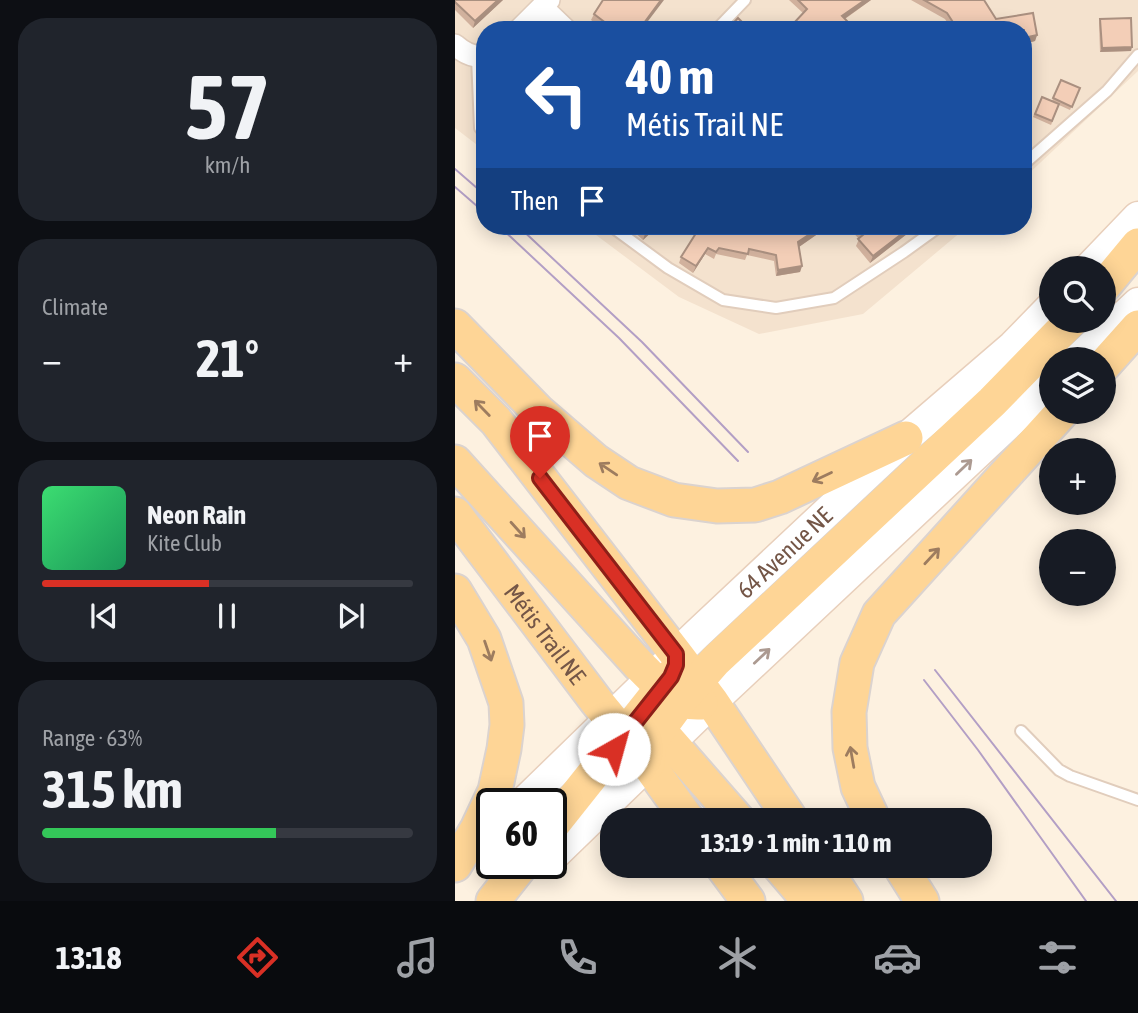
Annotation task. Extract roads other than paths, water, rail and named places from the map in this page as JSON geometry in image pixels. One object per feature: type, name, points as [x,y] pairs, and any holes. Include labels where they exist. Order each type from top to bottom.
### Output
[{"type":"main road","points":[[1101,256],[1138,218]]},
{"type":"main road","points":[[1116,272],[1138,245]]},
{"type":"main road","points":[[1091,347],[1138,303]]},
{"type":"main road","name":"64 Avenue NE","points":[[676,654],[906,438],[1013,346],[1039,319]]},
{"type":"main road","points":[[455,326],[538,411],[596,461],[629,483],[674,500],[717,506],[755,505],[780,497],[906,438]]},
{"type":"main road","points":[[1116,352],[1138,327]]},
{"type":"main road","points":[[567,836],[641,735],[680,690],[716,661],[992,402],[1059,333]]},
{"type":"main road","points":[[455,380],[496,421],[676,654],[676,665],[671,677],[680,690]]},
{"type":"main road","points":[[567,811],[641,735],[680,690],[1039,394]]},
{"type":"main road","points":[[868,808],[858,787],[850,748],[849,712],[857,663],[879,614],[1051,424]]},
{"type":"main road","points":[[455,461],[680,690],[781,808]]},
{"type":"main road","name":"Métis Trail NE","points":[[455,514],[641,735],[682,808]]},
{"type":"main road","points":[[455,592],[484,639],[506,703],[507,725],[495,791],[477,829],[455,865]]},
{"type":"main road","points":[[549,788],[641,735]]},
{"type":"main road","points":[[641,735],[724,808]]},
{"type":"main road","points":[[455,871],[476,850]]},
{"type":"main road","points":[[731,878],[748,901]]},
{"type":"main road","points":[[789,878],[809,901]]},
{"type":"main road","points":[[831,878],[846,901]]},
{"type":"main road","points":[[908,878],[922,901]]},
{"type":"main road","points":[[493,901],[510,879]]},
{"type":"main road","points":[[508,901],[531,879]]},
{"type":"street","points":[[528,21],[545,4],[559,21]]},
{"type":"street","points":[[455,45],[476,54]]},
{"type":"lane","points":[[724,21],[744,0]]},
{"type":"lane","points":[[1032,157],[1107,91],[1138,55]]},
{"type":"lane","points":[[623,235],[668,268],[723,300],[776,308],[834,298],[928,235]]},
{"type":"lane","points":[[1021,731],[1059,770],[1138,800]]},
{"type":"tram line","points":[[455,169],[476,187]]},
{"type":"tram line","points":[[455,187],[476,205]]},
{"type":"tram line","points":[[509,235],[619,338],[738,461]]},
{"type":"tram line","points":[[528,235],[642,342],[748,452]]},
{"type":"tram line","points":[[935,670],[1116,901]]},
{"type":"tram line","points":[[924,680],[978,750],[1086,901]]}]
